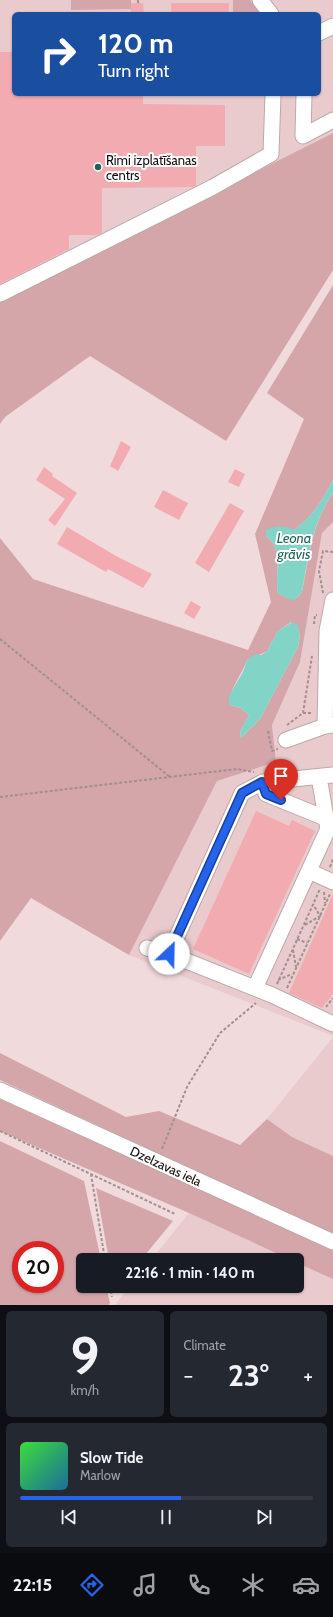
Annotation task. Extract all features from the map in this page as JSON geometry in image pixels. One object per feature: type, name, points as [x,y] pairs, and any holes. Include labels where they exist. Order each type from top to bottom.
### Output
[{"type":"street","points":[[260,0],[269,12]]},
{"type":"street","points":[[321,32],[333,26]]},
{"type":"street","points":[[0,294],[213,187],[271,154],[273,96]]},
{"type":"street","points":[[304,96],[303,136],[333,120]]},
{"type":"street","points":[[281,740],[329,726],[324,648],[327,631],[329,600]]},
{"type":"street","points":[[169,954],[242,793],[262,782],[326,776],[329,826],[309,871],[270,992]]},
{"type":"street","points":[[262,782],[266,794],[329,826]]},
{"type":"street","points":[[309,871],[330,884]]},
{"type":"street","points":[[146,948],[169,954],[270,992],[330,1026]]},
{"type":"street","name":"Dzelzavas iela","points":[[0,1090],[333,1242]]},
{"type":"path","points":[[329,600],[319,571],[324,551],[333,552]]},
{"type":"path","points":[[314,630],[315,615],[319,614]]},
{"type":"path","points":[[0,639],[170,778]]},
{"type":"path","points":[[268,730],[272,751],[303,713],[324,648]]},
{"type":"path","points":[[0,797],[237,769],[258,772],[262,782]]},
{"type":"path","points":[[157,1162],[187,1088],[220,1033],[294,973],[325,904],[330,884],[333,859]]},
{"type":"path","points":[[270,992],[278,980],[322,885],[325,904]]},
{"type":"path","points":[[313,904],[320,916]]},
{"type":"path","points":[[303,926],[320,916]]},
{"type":"path","points":[[297,939],[307,943]]},
{"type":"path","points":[[293,949],[296,967]]},
{"type":"path","points":[[278,980],[294,973]]},
{"type":"path","points":[[0,1131],[175,1214]]},
{"type":"path","points":[[91,1174],[104,1253]]},
{"type":"path","points":[[111,1293],[112,1298]]},
{"type":"shaded area","points":[[0,0],[333,0],[333,133],[0,301]]},
{"type":"shaded area","points":[[71,0],[131,0],[131,9],[71,10]]},
{"type":"shaded area","points":[[233,0],[250,0],[260,12],[233,12]]},
{"type":"shaded area","points":[[333,133],[333,270],[226,441],[90,356],[5,417],[0,424],[0,301]]},
{"type":"shaded area","points":[[333,285],[333,480],[316,508],[301,525],[294,530],[280,527],[267,532],[266,536],[272,542],[277,555],[278,593],[297,598],[302,592],[309,553],[320,516],[333,493],[333,522],[322,533],[300,662],[272,725],[276,762],[217,781],[129,955],[31,898],[0,941],[0,538],[33,579],[248,650],[271,602],[255,534],[304,419],[267,393]],"holes":[[[291,622],[300,634],[298,647],[260,719],[241,738],[240,732],[249,715],[241,708],[229,705],[231,693],[247,660],[268,651],[277,632]]]},
{"type":"shaded area","points":[[333,522],[333,1036],[129,955],[217,781],[276,762],[272,725],[300,662],[322,533]]},
{"type":"shaded area","points":[[333,1037],[333,1156],[292,1137],[267,1119]]},
{"type":"shaded area","points":[[0,1053],[126,1117],[159,1111],[240,1145],[267,1119],[292,1137],[333,1156],[333,1235],[0,1080]]},
{"type":"shaded area","points":[[0,1099],[333,1250],[333,1279],[304,1266],[304,1253],[276,1253],[189,1213],[0,1131]]},
{"type":"shaded area","points":[[0,1141],[84,1181],[99,1253],[76,1253],[76,1293],[108,1293],[110,1303],[109,1305],[0,1305]]},
{"type":"shaded area","points":[[96,1188],[173,1221],[147,1253],[108,1253]]},
{"type":"shaded area","points":[[189,1213],[276,1253],[157,1253]]},
{"type":"shaded area","points":[[304,1266],[333,1279],[333,1305],[115,1305],[124,1293],[304,1293]]},
{"type":"water","name":"Leona grāvis","points":[[333,480],[333,493],[320,516],[312,541],[302,592],[295,600],[288,599],[278,593],[277,555],[272,542],[266,536],[266,530],[287,527],[294,530],[301,525],[316,508]]},
{"type":"water","points":[[292,622],[298,625],[300,634],[298,647],[260,719],[241,738],[240,732],[249,715],[241,708],[229,705],[229,696],[243,672],[247,660],[256,654],[261,655],[268,651],[277,632]]},
{"type":"building","points":[[131,3],[143,3],[144,12],[131,12]]},
{"type":"building","points":[[171,3],[229,3],[229,12],[171,12]]},
{"type":"building","name":"Rimi izplatīšanas centrs","points":[[0,52],[12,52],[12,96],[143,96],[143,104],[225,105],[225,146],[196,146],[196,186],[102,188],[102,233],[98,235],[69,235],[69,249],[0,284]]},
{"type":"building","points":[[121,441],[131,447],[118,471],[110,466]]},
{"type":"building","points":[[44,467],[53,474],[52,476],[77,493],[55,526],[48,520],[65,499],[36,480]]},
{"type":"building","points":[[235,469],[245,474],[239,487],[228,482]]},
{"type":"building","points":[[163,490],[188,503],[179,520],[154,507]]},
{"type":"building","points":[[230,503],[244,511],[209,572],[195,563]]},
{"type":"building","points":[[67,527],[116,556],[152,574],[143,588],[108,569],[106,572],[57,544]]},
{"type":"building","points":[[191,601],[201,607],[194,619],[184,613]]},
{"type":"building","points":[[256,811],[289,826],[292,820],[315,831],[249,974],[193,949]]},
{"type":"building","points":[[333,894],[333,994],[322,1008],[289,993]]},
{"type":"place","name":"Rimi izplatīšanas centrs","points":[[98,167]]},
{"type":"route","points":[[169,954],[242,793],[262,782],[266,794],[281,800]]}]
